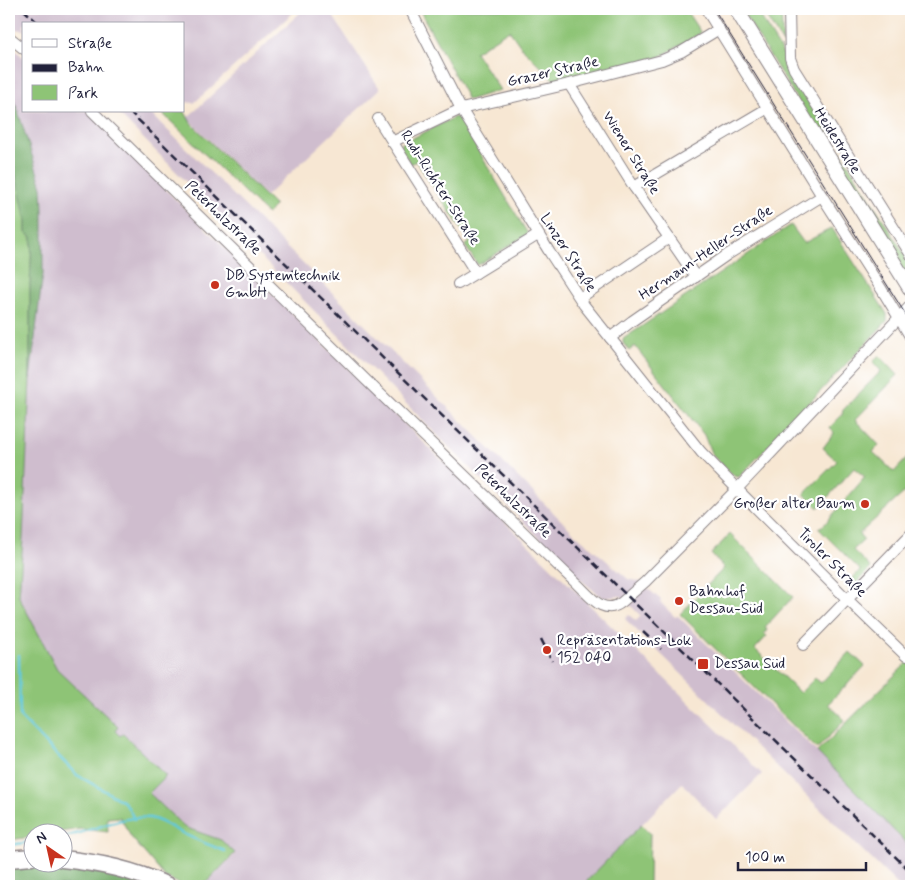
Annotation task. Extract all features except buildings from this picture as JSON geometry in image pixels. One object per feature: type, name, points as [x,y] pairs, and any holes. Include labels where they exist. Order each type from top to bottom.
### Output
[{"type":"main road","points":[[9,859],[22,858]]},
{"type":"main road","points":[[72,861],[108,866],[168,886]]},
{"type":"street","name":"Linzer Straße","points":[[410,9],[461,109],[580,298],[701,452],[737,489]]},
{"type":"street","points":[[706,9],[911,338]]},
{"type":"street","name":"Heidestraße","points":[[736,9],[911,290]]},
{"type":"street","name":"Heidestraße","points":[[789,9],[790,58],[794,69],[911,255]]},
{"type":"street","name":"Grazer Straße","points":[[392,142],[461,109],[570,84],[662,60],[681,52],[719,29]]},
{"type":"street","points":[[9,37],[22,47]]},
{"type":"street","name":"Wiener Straße","points":[[570,84],[634,187],[696,277]]},
{"type":"street","points":[[634,187],[768,108]]},
{"type":"street","name":"Peterholzstraße","points":[[93,112],[577,584],[601,605],[608,608],[618,606],[640,586],[737,489],[911,306]]},
{"type":"street","name":"Rudi-Richter-Straße","points":[[378,119],[476,273]]},
{"type":"street","name":"Hermann-Heller-Straße","points":[[610,338],[735,250],[822,196]]},
{"type":"street","points":[[458,284],[538,234]]},
{"type":"street","points":[[580,298],[669,238]]},
{"type":"street","name":"Tiroler Straße","points":[[737,489],[906,656]]},
{"type":"street","points":[[802,645],[911,534]]},
{"type":"shaded area","points":[[9,9],[297,9],[194,103],[185,102],[185,22],[22,22],[22,30],[9,29]]},
{"type":"shaded area","points":[[304,9],[345,9],[333,16],[380,89],[266,196],[187,118]]},
{"type":"shaded area","points":[[9,44],[22,56],[22,112],[89,112],[163,187],[762,774],[716,819],[682,783],[582,886],[203,886],[235,854],[221,840],[184,827],[149,793],[165,776],[120,736],[115,731],[117,727],[57,669],[19,597],[30,379],[43,275],[43,210],[42,187],[17,108],[9,90]]},
{"type":"shaded area","points":[[117,112],[149,112],[573,532],[628,579],[640,582],[661,600],[660,602],[675,617],[678,616],[817,752],[911,848],[911,886],[899,886],[625,619],[629,615],[636,621],[641,616],[621,596],[603,598],[582,581]]},
{"type":"green space","points":[[419,9],[685,9],[701,33],[658,58],[556,82],[521,47],[509,30],[475,52],[500,90],[468,100]]},
{"type":"green space","points":[[741,9],[755,9],[784,55],[789,70],[911,264],[911,284]]},
{"type":"green space","points":[[761,9],[781,9],[783,44]]},
{"type":"green space","points":[[9,90],[17,108],[42,187],[43,275],[30,379],[32,237],[26,233],[26,220],[9,145]]},
{"type":"green space","points":[[161,112],[185,112],[191,123],[275,206],[267,214]]},
{"type":"green space","points":[[455,117],[460,118],[528,234],[478,265],[465,246],[470,242],[416,161],[411,164],[402,151],[401,144]]},
{"type":"green space","points":[[9,145],[26,220],[26,233],[32,237],[30,379],[19,597],[57,669],[118,727],[115,731],[120,736],[123,734],[166,776],[149,793],[184,827],[221,840],[235,853],[203,886],[184,886],[165,877],[131,837],[120,817],[107,818],[108,832],[80,829],[72,830],[72,822],[22,822],[22,838],[9,840]]},
{"type":"green space","points":[[791,225],[804,243],[832,228],[887,314],[887,321],[739,477],[734,476],[712,455],[704,435],[635,346],[629,351],[623,343],[623,339]]},
{"type":"green space","points":[[879,355],[898,375],[855,420],[879,445],[873,452],[894,472],[911,454],[911,490],[908,489],[859,534],[864,540],[853,550],[871,568],[850,588],[846,586],[860,570],[818,528],[824,525],[865,477],[854,468],[818,508],[804,494],[837,461],[823,448],[834,433],[830,427],[842,415],[843,410],[881,371],[873,362]]},
{"type":"green space","points":[[730,534],[793,597],[765,627],[767,630],[764,634],[767,636],[755,649],[800,693],[815,678],[821,683],[850,652],[865,666],[828,704],[845,720],[817,749],[680,614],[724,568],[711,554]]},
{"type":"green space","points":[[911,659],[911,848],[817,752]]},
{"type":"green space","points":[[641,825],[650,833],[649,886],[582,886]]},
{"type":"green space","points":[[22,867],[22,872],[72,872],[72,870],[109,874],[147,886],[9,886],[9,868]]},
{"type":"waterway","points":[[19,655],[20,717],[77,775],[124,802],[134,819]]},
{"type":"waterway","points":[[72,835],[117,821],[150,818],[225,851]]},
{"type":"waterway","points":[[9,845],[22,843]]},
{"type":"tram line","points":[[714,9],[911,323]]},
{"type":"railway","points":[[23,9],[37,22]]},
{"type":"railway","points":[[130,112],[911,872]]},
{"type":"railway","points":[[643,632],[661,649]]},
{"type":"railway","points":[[541,639],[552,661]]},
{"type":"place","name":"DB Systemtechnik GmbH","points":[[215,285]]},
{"type":"place","name":"Großer alter Baum","points":[[865,504]]},
{"type":"place","name":"Bahnhof Dessau-Süd","points":[[679,601]]},
{"type":"place","name":"Repräsentations-Lok 152 040","points":[[547,650]]},
{"type":"place","name":"Dessau Süd","points":[[703,664]]}]
